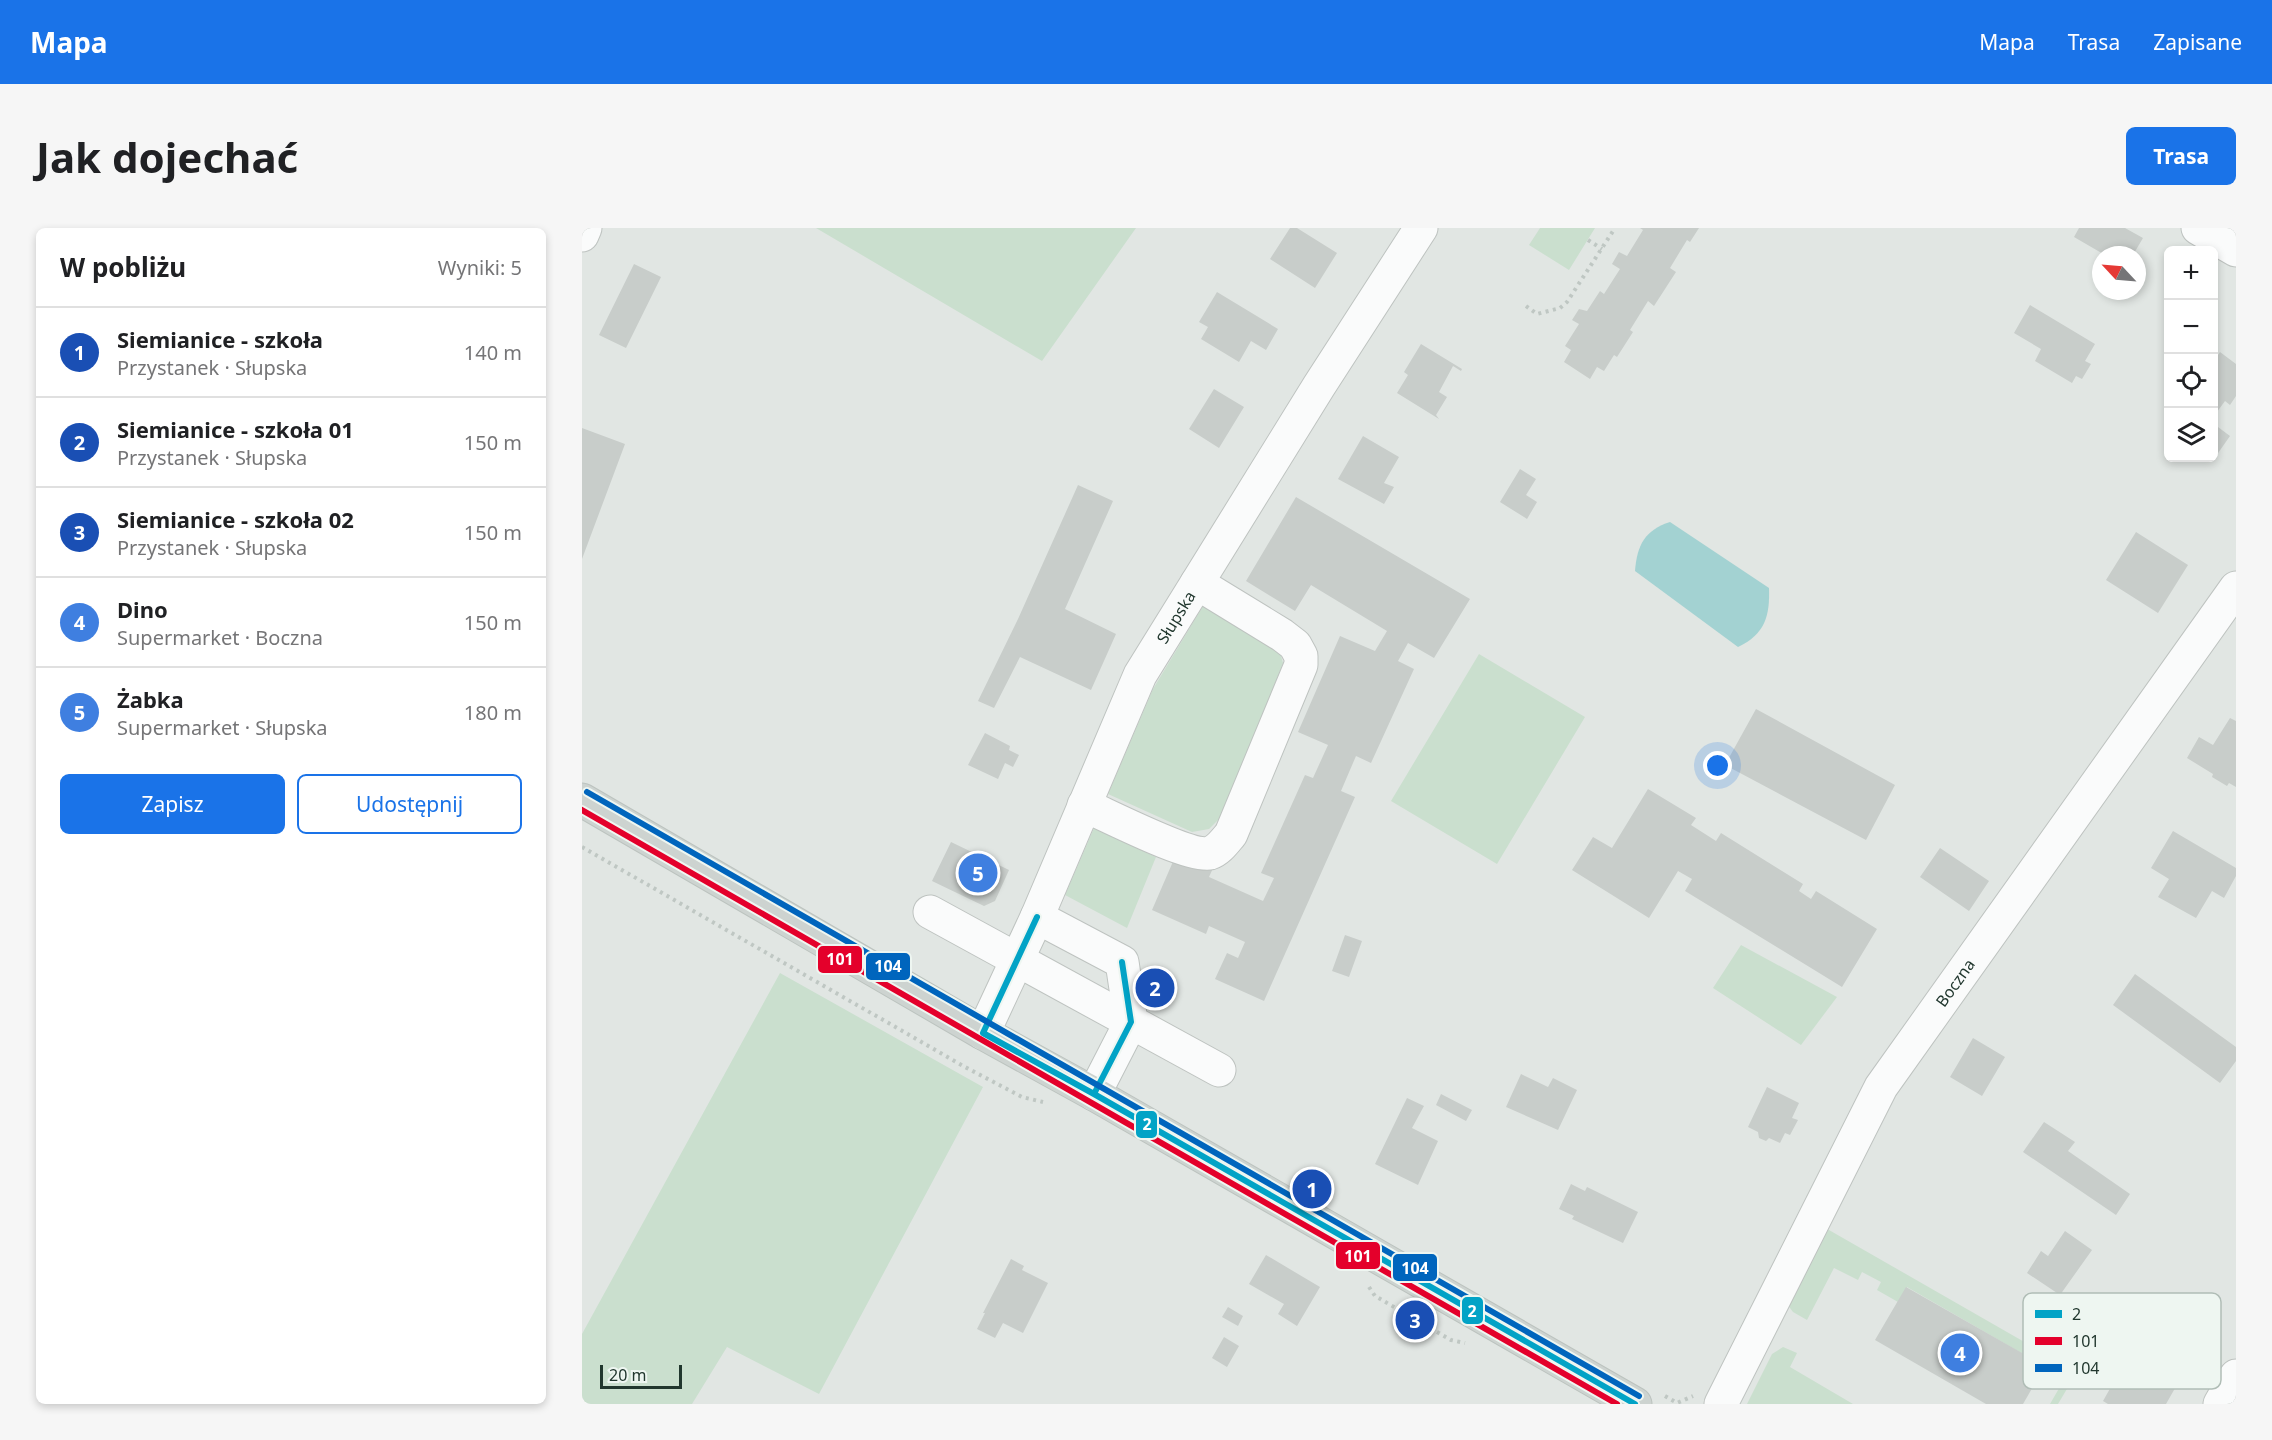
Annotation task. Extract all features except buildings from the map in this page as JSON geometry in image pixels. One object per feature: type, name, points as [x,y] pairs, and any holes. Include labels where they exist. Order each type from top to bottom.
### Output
[{"type":"main road","points":[[582,800],[983,1033],[1095,1094],[1635,1404]]},
{"type":"street","points":[[582,235],[585,228]]},
{"type":"street","name":"Słupska","points":[[983,1033],[1037,917],[1140,675],[1319,386],[1421,228]]},
{"type":"street","points":[[2198,228],[2236,250]]},
{"type":"street","points":[[1084,805],[1190,851],[1210,852],[1221,846],[1231,834],[1301,665],[1301,656],[1295,645],[1282,635],[1197,583]]},
{"type":"street","name":"Boczna","points":[[1721,1404],[1881,1087],[2236,588]]},
{"type":"street","points":[[930,912],[1219,1070]]},
{"type":"street","points":[[1037,917],[1122,962],[1131,1022],[1095,1094]]},
{"type":"street","points":[[2220,1404],[2236,1376]]},
{"type":"path","points":[[1526,306],[1537,314],[1560,308],[1567,302],[1615,228]]},
{"type":"path","points":[[1587,240],[1602,249]]},
{"type":"green space","points":[[816,228],[1136,228],[1042,361]]},
{"type":"green space","points":[[1540,228],[1595,228],[1569,270],[1529,245]]},
{"type":"green space","points":[[1206,601],[1279,649],[1283,663],[1224,814],[1209,829],[1192,832],[1108,794],[1153,689]]},
{"type":"green space","points":[[1479,654],[1585,717],[1497,864],[1391,801]]},
{"type":"green space","points":[[1094,828],[1156,857],[1127,928],[1065,895]]},
{"type":"green space","points":[[1741,945],[1837,997],[1801,1045],[1713,988]]},
{"type":"green space","points":[[780,973],[983,1087],[819,1394],[727,1347],[692,1404],[582,1404],[582,1334]]},
{"type":"green space","points":[[1822,1226],[2023,1341],[2023,1354],[1907,1287],[1898,1302],[1877,1290],[1881,1282],[1862,1272],[1858,1280],[1834,1268],[1807,1320],[1793,1312],[1787,1304]]},
{"type":"green space","points":[[1783,1347],[1797,1353],[1790,1367],[1853,1404],[1747,1404],[1772,1354]]},
{"type":"green space","points":[[2059,1389],[2067,1389],[2058,1404],[2050,1404]]},
{"type":"water","points":[[1670,522],[1769,588],[1767,616],[1760,630],[1747,642],[1738,647],[1635,571],[1640,546],[1648,534]]},
{"type":"transit line","name":"104","points":[[587,792],[1639,1396]]},
{"type":"transit line","name":"101","points":[[582,810],[1617,1404]]},
{"type":"transit line","name":"2","points":[[983,1033],[1037,917]]},
{"type":"transit line","name":"2","points":[[1094,1094],[1131,1022],[1122,962]]},
{"type":"transit line","name":"2","points":[[983,1033],[1094,1094],[1635,1404]]},
{"type":"place","name":"Żabka","points":[[978,873]]},
{"type":"place","name":"Siemianice - szkoła 01","points":[[1155,988]]},
{"type":"place","name":"Siemianice - szkoła","points":[[1312,1189]]},
{"type":"place","name":"Siemianice - szkoła 02","points":[[1415,1320]]},
{"type":"place","name":"Dino","points":[[1960,1353]]}]
